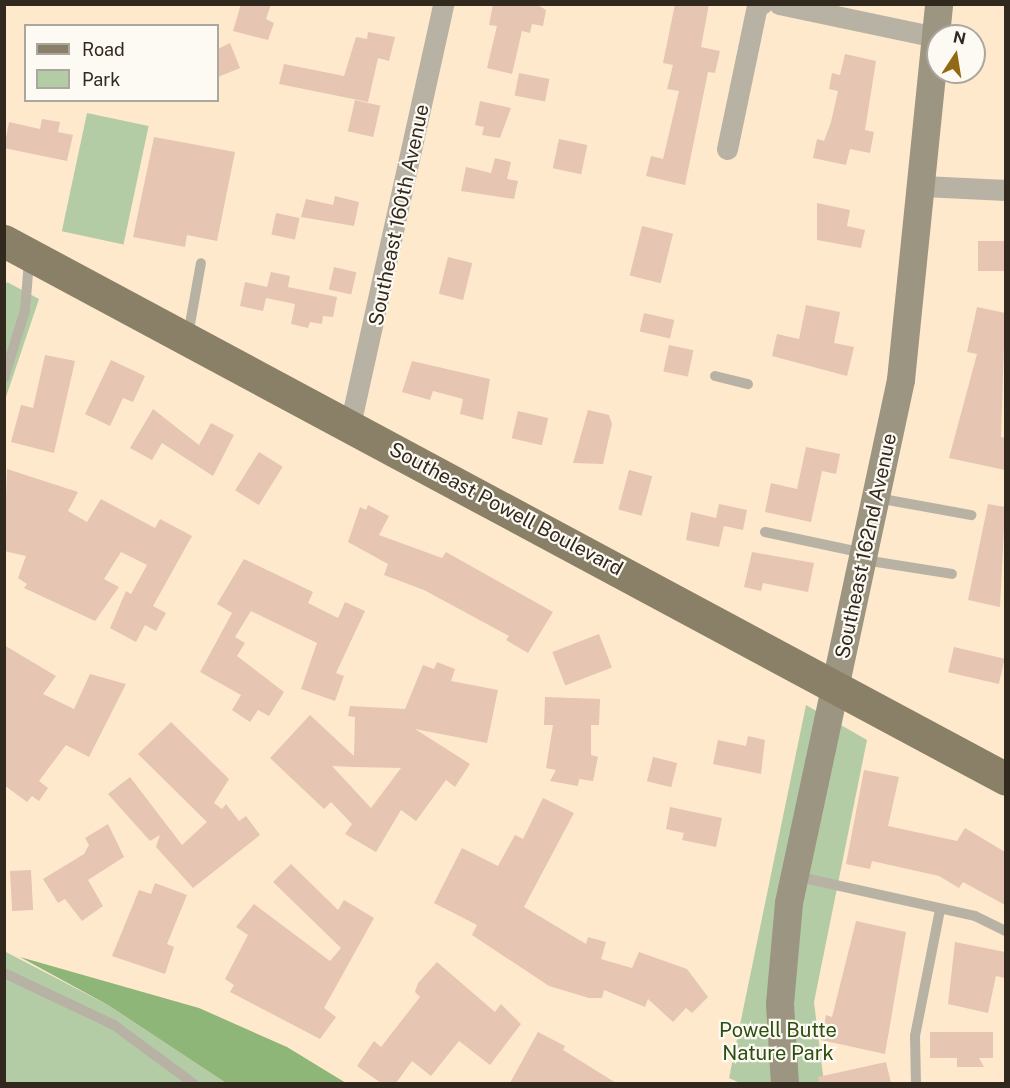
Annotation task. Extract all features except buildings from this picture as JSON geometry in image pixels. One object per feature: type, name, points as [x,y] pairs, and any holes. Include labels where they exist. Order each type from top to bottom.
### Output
[{"type":"main road","name":"Southeast 162nd Avenue","points":[[937,24],[939,4]]},
{"type":"main road","name":"Southeast 162nd Avenue","points":[[785,1083],[782,961],[795,876],[877,498],[903,366],[923,186],[931,84]]},
{"type":"main road","name":"Southeast Powell Boulevard","points":[[17,248],[1005,779]]},
{"type":"street","name":"Southeast 160th Avenue","points":[[350,425],[443,4]]},
{"type":"street","points":[[727,148],[757,6],[762,4]]},
{"type":"street","points":[[779,4],[926,35]]},
{"type":"street","points":[[923,186],[1005,190]]},
{"type":"lane","points":[[4,378],[25,310],[17,248]]},
{"type":"lane","points":[[188,338],[201,263]]},
{"type":"lane","points":[[715,376],[748,384]]},
{"type":"lane","points":[[877,498],[971,515]]},
{"type":"lane","points":[[765,532],[952,574]]},
{"type":"lane","points":[[795,876],[975,916],[1005,931]]},
{"type":"lane","points":[[916,1083],[915,1036],[940,910]]},
{"type":"lane","points":[[4,973],[114,1025],[194,1083]]},
{"type":"green space","points":[[87,113],[149,126],[123,244],[62,231]]},
{"type":"green space","points":[[7,282],[39,299],[5,400],[4,288]]},
{"type":"green space","name":"Powell Butte Nature Park","points":[[806,705],[867,740],[814,1002],[824,1083],[740,1083],[729,1078]]},
{"type":"green space","points":[[4,951],[108,1005],[226,1083],[5,1083]]},
{"type":"green space","points":[[20,957],[199,1008],[287,1047],[346,1083],[226,1083],[108,1005]]}]
